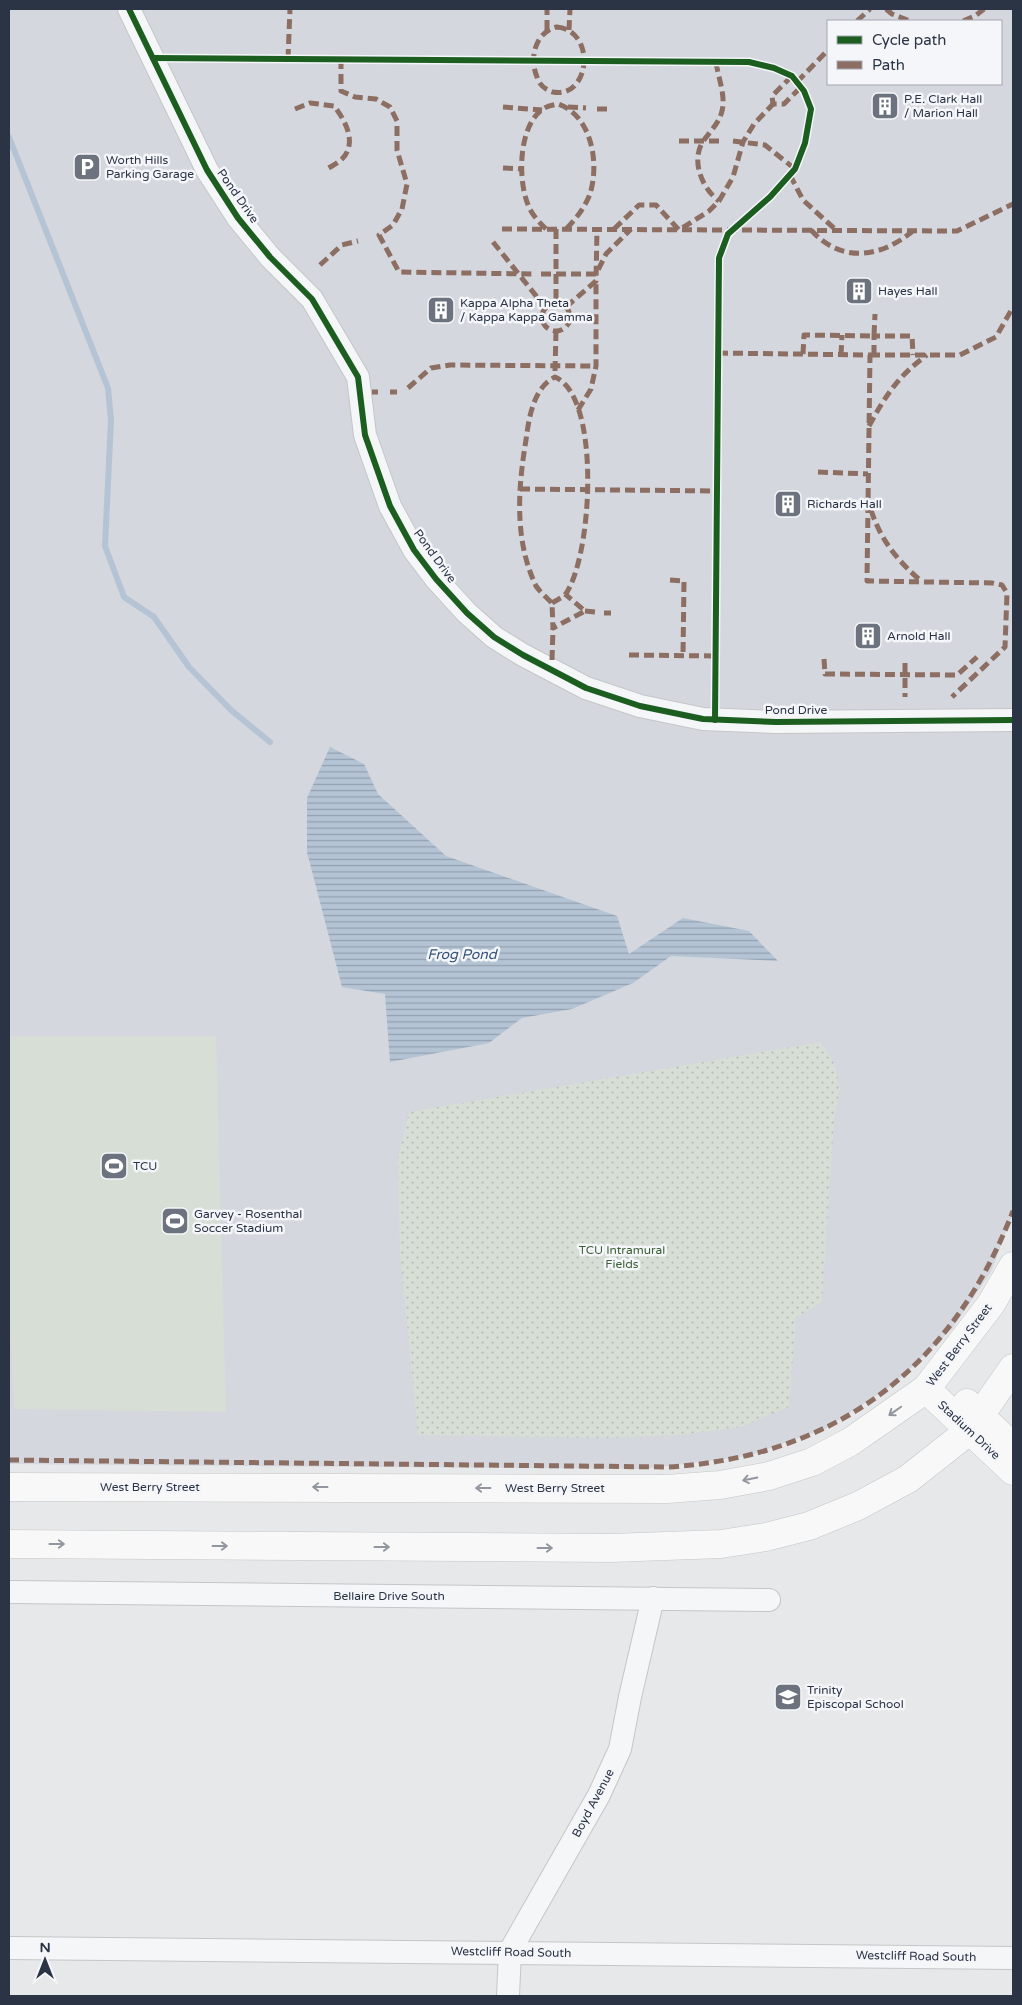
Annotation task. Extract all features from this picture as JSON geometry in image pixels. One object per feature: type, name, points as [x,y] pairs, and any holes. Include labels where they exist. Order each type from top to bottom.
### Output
[{"type":"main road","name":"West Berry Street","points":[[9,1486],[667,1489],[720,1485],[769,1476],[812,1462],[850,1442],[931,1383],[991,1304],[1013,1266]]},
{"type":"main road","points":[[9,1544],[611,1548],[721,1544],[766,1537],[809,1526],[850,1510],[908,1479],[936,1458],[975,1423],[1013,1368]]},
{"type":"main road","name":"Stadium Drive","points":[[931,1383],[975,1423],[1008,1458]]},
{"type":"main road","points":[[936,1458],[1008,1458]]},
{"type":"street","name":"Pond Drive","points":[[129,9],[207,170],[238,218],[270,257],[312,299],[358,378],[365,435],[390,506],[414,550],[436,579],[467,613],[494,636],[523,655],[586,688],[640,706],[703,719],[776,722],[1013,720]]},
{"type":"street","name":"Bellaire Drive South","points":[[9,1592],[770,1600]]},
{"type":"street","name":"Boyd Avenue","points":[[508,1996],[510,1951],[599,1795],[620,1749],[653,1598]]},
{"type":"street","name":"Westcliff Road South","points":[[9,1948],[510,1951],[1013,1958]]},
{"type":"shaded area","points":[[9,9],[1013,9],[1013,1213],[991,1272],[952,1329],[894,1384],[825,1429],[748,1456],[643,1469],[9,1464]]},
{"type":"green space","name":"TCU","points":[[9,1036],[216,1036],[226,1412],[14,1409],[9,1296]]},
{"type":"green space","name":"TCU Intramural Fields","points":[[821,1042],[834,1063],[840,1088],[834,1121],[822,1302],[796,1318],[789,1407],[741,1427],[680,1435],[603,1438],[418,1435],[400,1253],[398,1158],[409,1112]]},
{"type":"water","name":"Frog Pond","points":[[330,747],[364,764],[378,794],[446,856],[617,916],[629,954],[683,918],[749,931],[778,961],[671,956],[633,983],[572,1009],[522,1018],[489,1043],[390,1062],[385,994],[342,987],[307,852],[307,798]]},
{"type":"waterway","points":[[9,137],[108,388],[111,420],[105,546],[124,597],[154,617],[189,667],[231,710],[270,742]]},
{"type":"marked path","points":[[288,59],[290,9]]},
{"type":"marked path","points":[[547,9],[547,30]]},
{"type":"marked path","points":[[569,30],[570,9]]},
{"type":"marked path","points":[[858,20],[870,9]]},
{"type":"marked path","points":[[886,9],[892,14],[907,20]]},
{"type":"marked path","points":[[965,20],[984,9]]},
{"type":"marked path","points":[[557,27],[570,31],[578,40],[583,51],[584,64],[581,76],[575,85],[565,91],[553,92],[543,87],[539,82],[535,70],[534,54],[543,34],[557,27]]},
{"type":"marked path","points":[[797,82],[827,51]]},
{"type":"marked path","points":[[341,59],[341,91],[355,97],[376,99],[390,107],[397,121],[397,150],[407,184],[402,209],[393,225],[379,235],[399,272],[533,274]]},
{"type":"marked path","points":[[716,62],[722,93],[722,111],[721,116],[702,143],[699,151],[698,167],[708,190],[719,201]]},
{"type":"marked path","points":[[792,76],[772,96],[773,104],[784,104],[801,87]]},
{"type":"marked path","points":[[295,109],[310,103],[334,106],[346,125],[349,139],[347,153],[325,170]]},
{"type":"marked path","points":[[546,229],[533,214],[526,200],[523,187],[522,157],[524,142],[534,117],[545,108],[558,104],[578,118],[585,129],[590,141],[594,168],[588,199],[580,213],[566,229]]},
{"type":"marked path","points":[[614,229],[639,205],[656,205],[679,230],[709,211],[719,201],[733,177],[743,142],[754,124],[773,104]]},
{"type":"marked path","points":[[503,107],[542,110]]},
{"type":"marked path","points":[[568,107],[586,108]]},
{"type":"marked path","points":[[597,109],[607,109]]},
{"type":"marked path","points":[[679,141],[720,141]]},
{"type":"marked path","points":[[733,141],[765,145],[795,169]]},
{"type":"marked path","points":[[503,168],[522,169]]},
{"type":"marked path","points":[[790,175],[803,200],[836,230]]},
{"type":"marked path","points":[[502,229],[957,231],[1013,204]]},
{"type":"marked path","points":[[556,229],[556,303]]},
{"type":"marked path","points":[[566,307],[596,281],[597,229]]},
{"type":"marked path","points":[[541,274],[596,274],[606,254],[631,229]]},
{"type":"marked path","points":[[811,230],[823,241],[836,248],[862,253],[888,247],[914,230]]},
{"type":"marked path","points":[[320,265],[342,245],[358,241]]},
{"type":"marked path","points":[[493,242],[545,307]]},
{"type":"marked path","points":[[578,410],[591,389],[596,366],[596,281]]},
{"type":"marked path","points":[[556,303],[566,307],[570,317],[566,327],[556,331],[546,327],[542,317],[546,307],[556,303]]},
{"type":"marked path","points":[[870,355],[960,355],[996,337],[1013,307]]},
{"type":"marked path","points":[[803,354],[804,335],[874,336],[875,314]]},
{"type":"marked path","points":[[555,371],[556,331]]},
{"type":"marked path","points":[[841,355],[842,335]]},
{"type":"marked path","points":[[874,355],[874,336],[912,336],[913,355]]},
{"type":"marked path","points":[[718,353],[870,355],[867,581],[992,583],[1002,585],[1007,593],[1005,647],[952,697]]},
{"type":"marked path","points":[[869,426],[881,405],[900,379],[927,355]]},
{"type":"marked path","points":[[408,388],[431,368],[450,365],[596,366]]},
{"type":"marked path","points":[[552,603],[565,595],[574,576],[581,549],[586,515],[588,480],[586,445],[580,414],[570,391],[555,377],[542,388],[533,404],[527,431],[521,477],[520,514],[524,551],[536,586],[552,603],[553,628],[585,611],[565,594]]},
{"type":"marked path","points":[[372,392],[378,392]]},
{"type":"marked path","points":[[390,392],[397,392]]},
{"type":"marked path","points":[[818,472],[868,474]]},
{"type":"marked path","points":[[520,489],[717,491]]},
{"type":"marked path","points":[[871,510],[891,550],[922,582]]},
{"type":"marked path","points":[[670,580],[684,581],[683,656]]},
{"type":"marked path","points":[[585,611],[596,612]]},
{"type":"marked path","points":[[604,613],[611,613]]},
{"type":"marked path","points":[[552,660],[553,628]]},
{"type":"marked path","points":[[629,655],[716,656]]},
{"type":"marked path","points":[[824,659],[825,674],[957,675],[977,657]]},
{"type":"marked path","points":[[905,663],[905,697]]},
{"type":"marked path","points":[[9,1460],[669,1467],[730,1459],[785,1444],[836,1422],[881,1393],[922,1358],[958,1315],[988,1266],[1013,1211]]},
{"type":"cycle path","points":[[129,9],[207,170],[238,218],[270,257],[312,299],[358,377],[365,435],[390,506],[414,550],[436,579],[467,613],[494,637],[523,655],[586,688],[640,706],[703,719],[776,722],[1013,720]]},
{"type":"cycle path","points":[[153,58],[749,62],[774,68],[792,76],[804,91],[811,109],[805,143],[795,169],[770,197],[728,234],[719,258],[715,720]]},
{"type":"place","name":"P.E. Clark Hall / Marion Hall","points":[[885,106]]},
{"type":"place","name":"Worth Hills Parking Garage","points":[[87,167]]},
{"type":"place","name":"Hayes Hall","points":[[859,291]]},
{"type":"place","name":"Kappa Alpha Theta / Kappa Kappa Gamma","points":[[441,310]]},
{"type":"place","name":"Richards Hall","points":[[788,504]]},
{"type":"place","name":"Arnold Hall","points":[[868,636]]},
{"type":"place","name":"TCU","points":[[114,1166]]},
{"type":"place","name":"Garvey - Rosenthal Soccer Stadium","points":[[175,1221]]},
{"type":"place","name":"Trinity Episcopal School","points":[[788,1697]]}]
